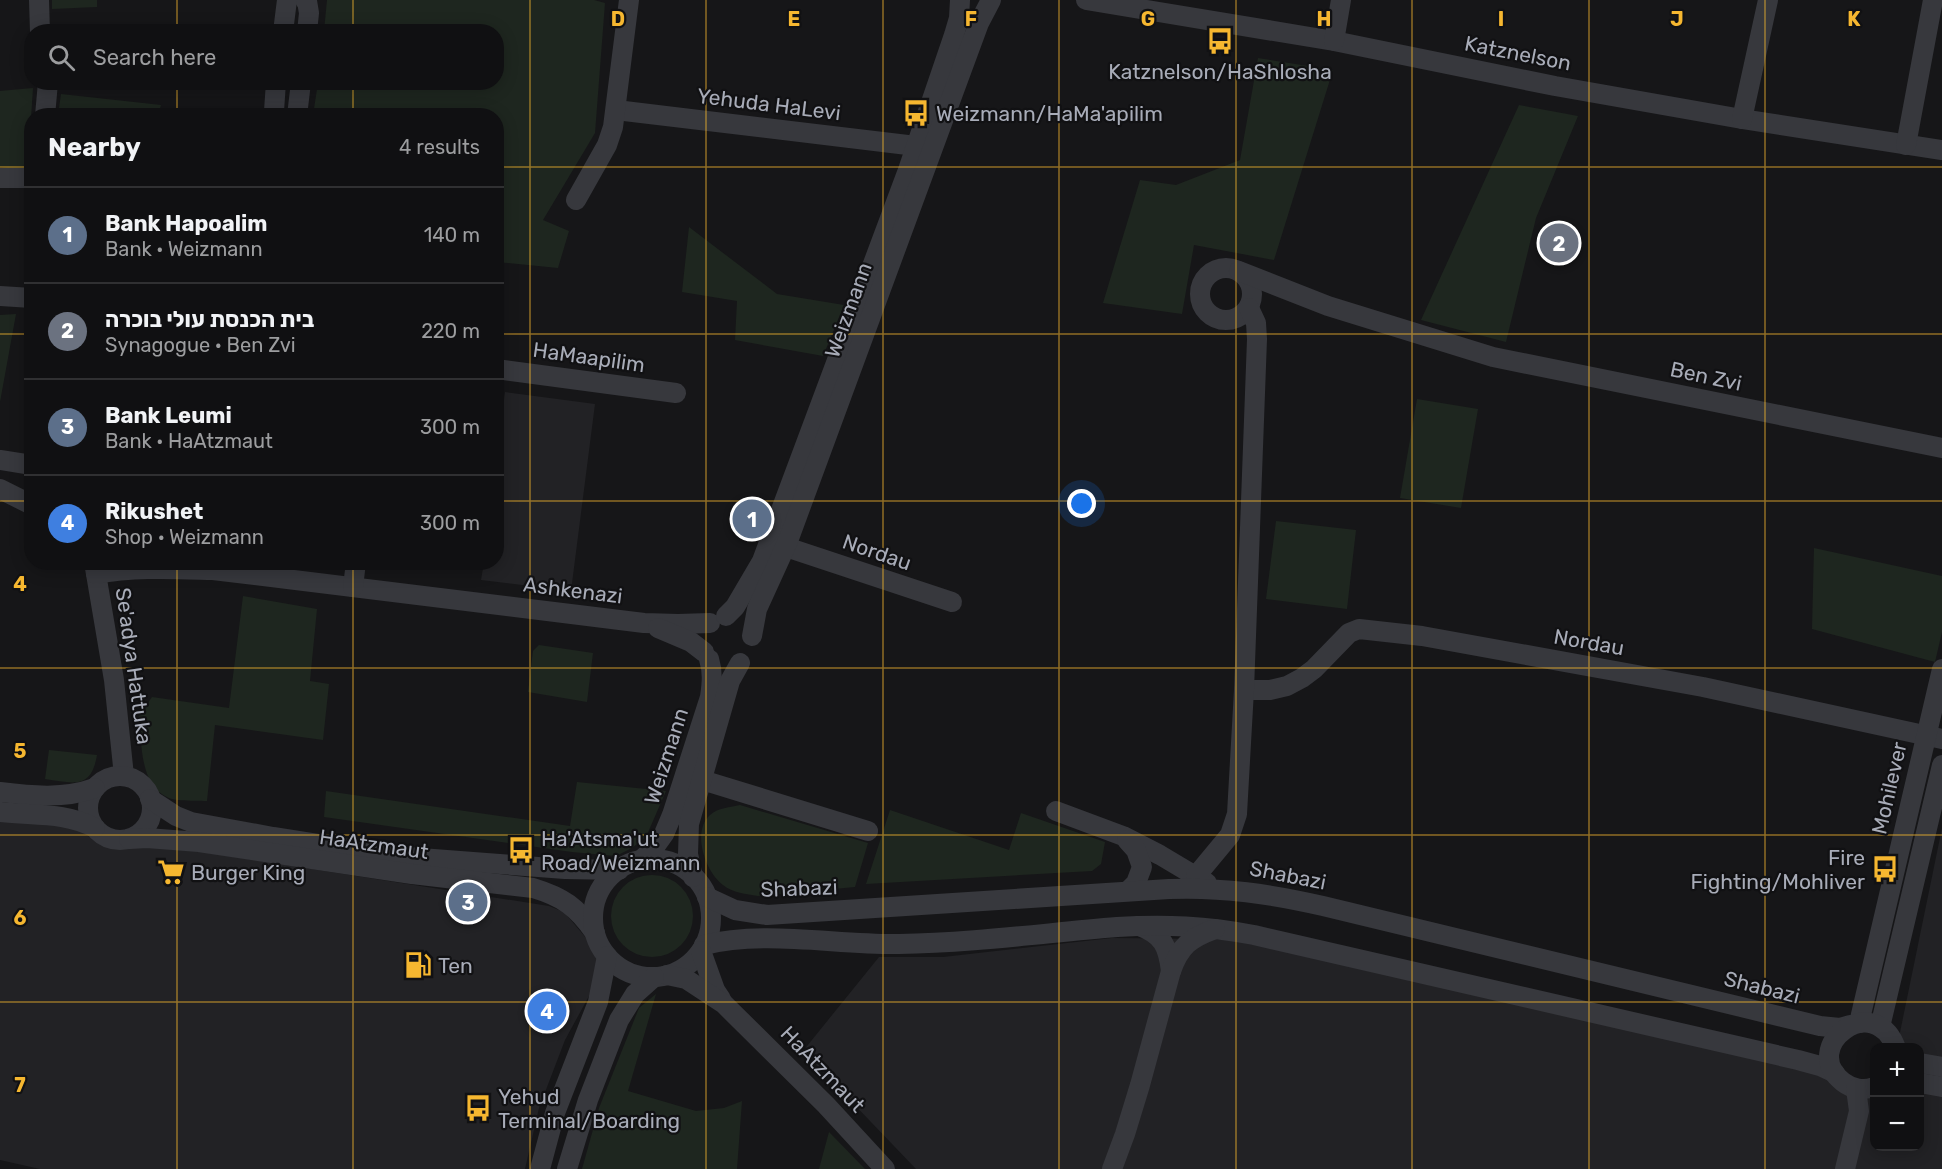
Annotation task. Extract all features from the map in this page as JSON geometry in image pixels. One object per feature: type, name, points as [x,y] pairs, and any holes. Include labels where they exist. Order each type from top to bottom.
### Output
[{"type":"street","points":[[39,0],[40,24]]},
{"type":"street","points":[[284,24],[287,0]]},
{"type":"street","points":[[305,0],[308,1],[308,24]]},
{"type":"street","points":[[576,200],[607,145],[616,110],[628,0]]},
{"type":"street","name":"Weizmann","points":[[718,619],[735,607],[762,561],[916,146],[954,35],[959,18],[960,0]]},
{"type":"street","points":[[967,0],[980,3],[990,0]]},
{"type":"street","name":"Weizmann","points":[[752,636],[757,609],[786,547],[979,23],[990,0]]},
{"type":"street","name":"Katznelson","points":[[1086,0],[1334,40],[1555,86],[1742,119],[1942,150]]},
{"type":"street","points":[[1334,40],[1341,0]]},
{"type":"street","points":[[1742,119],[1768,0]]},
{"type":"street","points":[[1906,145],[1933,0]]},
{"type":"street","points":[[46,108],[47,90]]},
{"type":"street","points":[[274,108],[275,90]]},
{"type":"street","points":[[298,108],[300,90]]},
{"type":"street","name":"Yehuda HaLevi","points":[[616,110],[916,146]]},
{"type":"street","points":[[0,178],[24,178]]},
{"type":"street","points":[[1196,876],[1230,835],[1237,814],[1257,339],[1256,323],[1250,304],[1250,283],[1239,271],[1222,268],[1214,270],[1202,283],[1199,292],[1204,309],[1219,319],[1228,320],[1236,318],[1250,304],[1269,292],[1291,292]]},
{"type":"street","name":"Ben Zvi","points":[[1239,271],[1328,306],[1493,357],[1942,448]]},
{"type":"street","points":[[0,296],[24,298]]},
{"type":"street","name":"HaMaapilim","points":[[504,370],[676,393]]},
{"type":"street","points":[[0,460],[24,464]]},
{"type":"street","points":[[0,489],[24,501]]},
{"type":"street","name":"Nordau","points":[[786,547],[952,602]]},
{"type":"street","name":"Se'adya Hattuka","points":[[95,570],[114,680],[124,776]]},
{"type":"street","name":"Ashkenazi","points":[[213,570],[644,623],[678,624],[718,619]]},
{"type":"street","points":[[353,587],[355,570]]},
{"type":"street","points":[[734,617],[745,623],[752,636],[751,651],[740,663],[727,667],[715,664],[707,656],[702,637],[718,619],[734,617]]},
{"type":"street","name":"Ashkenazi","points":[[644,623],[673,633],[690,642],[707,656]]},
{"type":"street","name":"Nordau","points":[[1244,690],[1270,690],[1287,686],[1314,669],[1349,633],[1359,629],[1374,630],[1422,636],[1691,685],[1934,737]]},
{"type":"street","name":"Weizmann","points":[[641,860],[664,834],[679,796],[710,697],[712,676],[707,656]]},
{"type":"street","name":"Weizmann","points":[[693,877],[688,854],[689,824],[730,681],[740,663]]},
{"type":"street","name":"Mohilever","points":[[1855,1024],[1934,737],[1942,669]]},
{"type":"street","points":[[1894,1043],[1888,1032],[1880,1027],[1942,765]]},
{"type":"street","points":[[0,792],[42,796],[83,792],[95,788],[108,778],[124,776],[136,780],[143,786],[150,799],[152,813],[144,830],[129,838],[114,839],[106,837],[82,821],[58,816],[0,812]]},
{"type":"street","points":[[702,780],[868,831]]},
{"type":"street","points":[[95,788],[88,802],[88,811],[95,828]]},
{"type":"street","name":"HaAtzmaut","points":[[150,799],[176,816],[191,822],[346,849],[448,861],[565,869],[619,870]]},
{"type":"street","points":[[1056,811],[1123,836],[1217,889]]},
{"type":"street","points":[[1123,836],[1136,850],[1142,867],[1136,883],[1128,891]]},
{"type":"street","name":"HaAtzmaut","points":[[129,838],[199,842],[412,874],[533,888],[551,894],[575,907],[595,933]]},
{"type":"street","points":[[567,1169],[588,1100],[619,1020],[634,994],[660,976],[678,971],[692,962],[702,948],[710,925],[707,897],[693,877],[680,867],[668,862],[641,860],[619,870],[604,883],[593,912],[595,933],[598,943],[618,967],[631,973],[660,976]]},
{"type":"street","name":"Shabazi","points":[[707,897],[735,910],[767,915],[1128,891],[1217,889],[1248,891],[1291,898],[1820,1026],[1840,1028],[1870,1023],[1880,1027]]},
{"type":"street","points":[[702,948],[721,941],[750,938],[876,944],[952,942],[1138,926],[1177,925],[1218,929],[1254,935],[1798,1060],[1835,1073]]},
{"type":"street","points":[[1138,926],[1153,931],[1164,943],[1169,954],[1171,971]]},
{"type":"street","points":[[1112,1169],[1134,1105],[1171,971],[1178,954],[1186,944],[1202,934],[1218,929]]},
{"type":"street","name":"HaAtzmaut","points":[[702,948],[716,990],[724,1004]]},
{"type":"street","points":[[540,1169],[555,1113],[598,1002],[607,956]]},
{"type":"street","name":"HaAtzmaut","points":[[660,976],[686,979],[724,1004],[826,1105],[885,1169]]},
{"type":"street","points":[[1845,1169],[1865,1088],[1845,1084],[1835,1073],[1831,1065],[1832,1045],[1842,1030],[1855,1024]]},
{"type":"street","points":[[1924,1064],[1942,1067]]},
{"type":"street","points":[[1924,1084],[1942,1088]]},
{"type":"shaded area","points":[[52,0],[97,0],[97,7],[52,9]]},
{"type":"shaded area","points":[[327,0],[594,0],[605,3],[595,133],[543,220],[569,231],[558,268],[504,263],[504,108],[314,108],[317,90],[504,90],[504,24],[325,24]]},
{"type":"shaded area","points":[[1258,58],[1333,70],[1274,260],[1194,245],[1182,314],[1103,303],[1140,180],[1176,185],[1240,160]]},
{"type":"shaded area","points":[[33,90],[32,108],[24,108],[23,170],[0,167],[0,91]]},
{"type":"shaded area","points":[[61,94],[161,105],[160,108],[59,108]]},
{"type":"shaded area","points":[[1519,105],[1578,116],[1536,218],[1506,342],[1421,320]]},
{"type":"shaded area","points":[[689,227],[777,294],[844,305],[823,356],[735,340],[737,301],[682,292]]},
{"type":"shaded area","points":[[16,314],[0,402],[0,315]]},
{"type":"shaded area","points":[[505,392],[595,404],[571,591],[481,580],[483,570],[504,570]]},
{"type":"shaded area","points":[[1417,399],[1478,409],[1461,508],[1400,498]]},
{"type":"shaded area","points":[[1276,521],[1356,530],[1347,609],[1266,599]]},
{"type":"shaded area","points":[[1814,548],[1942,576],[1942,632],[1935,662],[1812,629]]},
{"type":"shaded area","points":[[243,596],[317,609],[310,681],[329,684],[323,740],[215,725],[207,801],[169,798],[159,792],[147,774],[142,751],[139,716],[152,697],[229,708]]},
{"type":"shaded area","points":[[539,645],[593,653],[587,702],[528,692],[533,651]]},
{"type":"shaded area","points":[[49,750],[97,755],[94,766],[86,779],[80,782],[65,782],[45,779]]},
{"type":"shaded area","points":[[577,782],[666,791],[646,837],[632,848],[616,856],[572,852],[324,817],[326,791],[570,826]]},
{"type":"shaded area","points":[[740,805],[868,843],[855,887],[758,896],[727,888],[717,879],[706,862],[701,841],[702,831],[704,822],[710,815],[724,808]]},
{"type":"shaded area","points":[[890,810],[1009,850],[1021,813],[1105,842],[1101,864],[1092,871],[866,884]]},
{"type":"shaded area","points":[[0,819],[75,827],[100,844],[131,841],[549,906],[564,912],[592,945],[601,965],[595,985],[565,1040],[539,1108],[525,1169],[40,1169],[0,1160]]},
{"type":"shaded area","points":[[1942,828],[1942,1169],[916,1169],[803,1051],[879,957],[943,957],[1112,938],[1215,939],[1286,945],[1870,1083],[1870,1151],[1924,1151],[1924,1043],[1898,1043]]},
{"type":"shaded area","points":[[644,875],[660,875],[675,882],[686,893],[693,908],[690,932],[681,945],[660,957],[644,957],[629,950],[618,939],[611,924],[611,908],[618,893],[629,882]]},
{"type":"shaded area","points":[[656,994],[628,1091],[696,1111],[724,1108],[742,1101],[737,1169],[582,1169],[599,1108],[639,1008]]},
{"type":"shaded area","points":[[829,1132],[865,1169],[819,1169]]},
{"type":"place","name":"Katznelson/HaShlosha","points":[[1220,41]]},
{"type":"place","name":"Weizmann/HaMa'apilim","points":[[916,113]]},
{"type":"place","name":"בית הכנסת עולי בוכרה","points":[[1559,243]]},
{"type":"place","name":"Bank Hapoalim","points":[[752,519]]},
{"type":"place","name":"Ha'Atsma'ut Road/Weizmann","points":[[521,850]]},
{"type":"place","name":"Fire Fighting/Mohliver","points":[[1885,869]]},
{"type":"place","name":"Burger King","points":[[171,872]]},
{"type":"place","name":"Bank Leumi","points":[[468,902]]},
{"type":"place","name":"Ten","points":[[418,965]]},
{"type":"place","name":"Rikushet","points":[[547,1011]]},
{"type":"place","name":"Yehud Terminal/Boarding","points":[[478,1108]]}]
